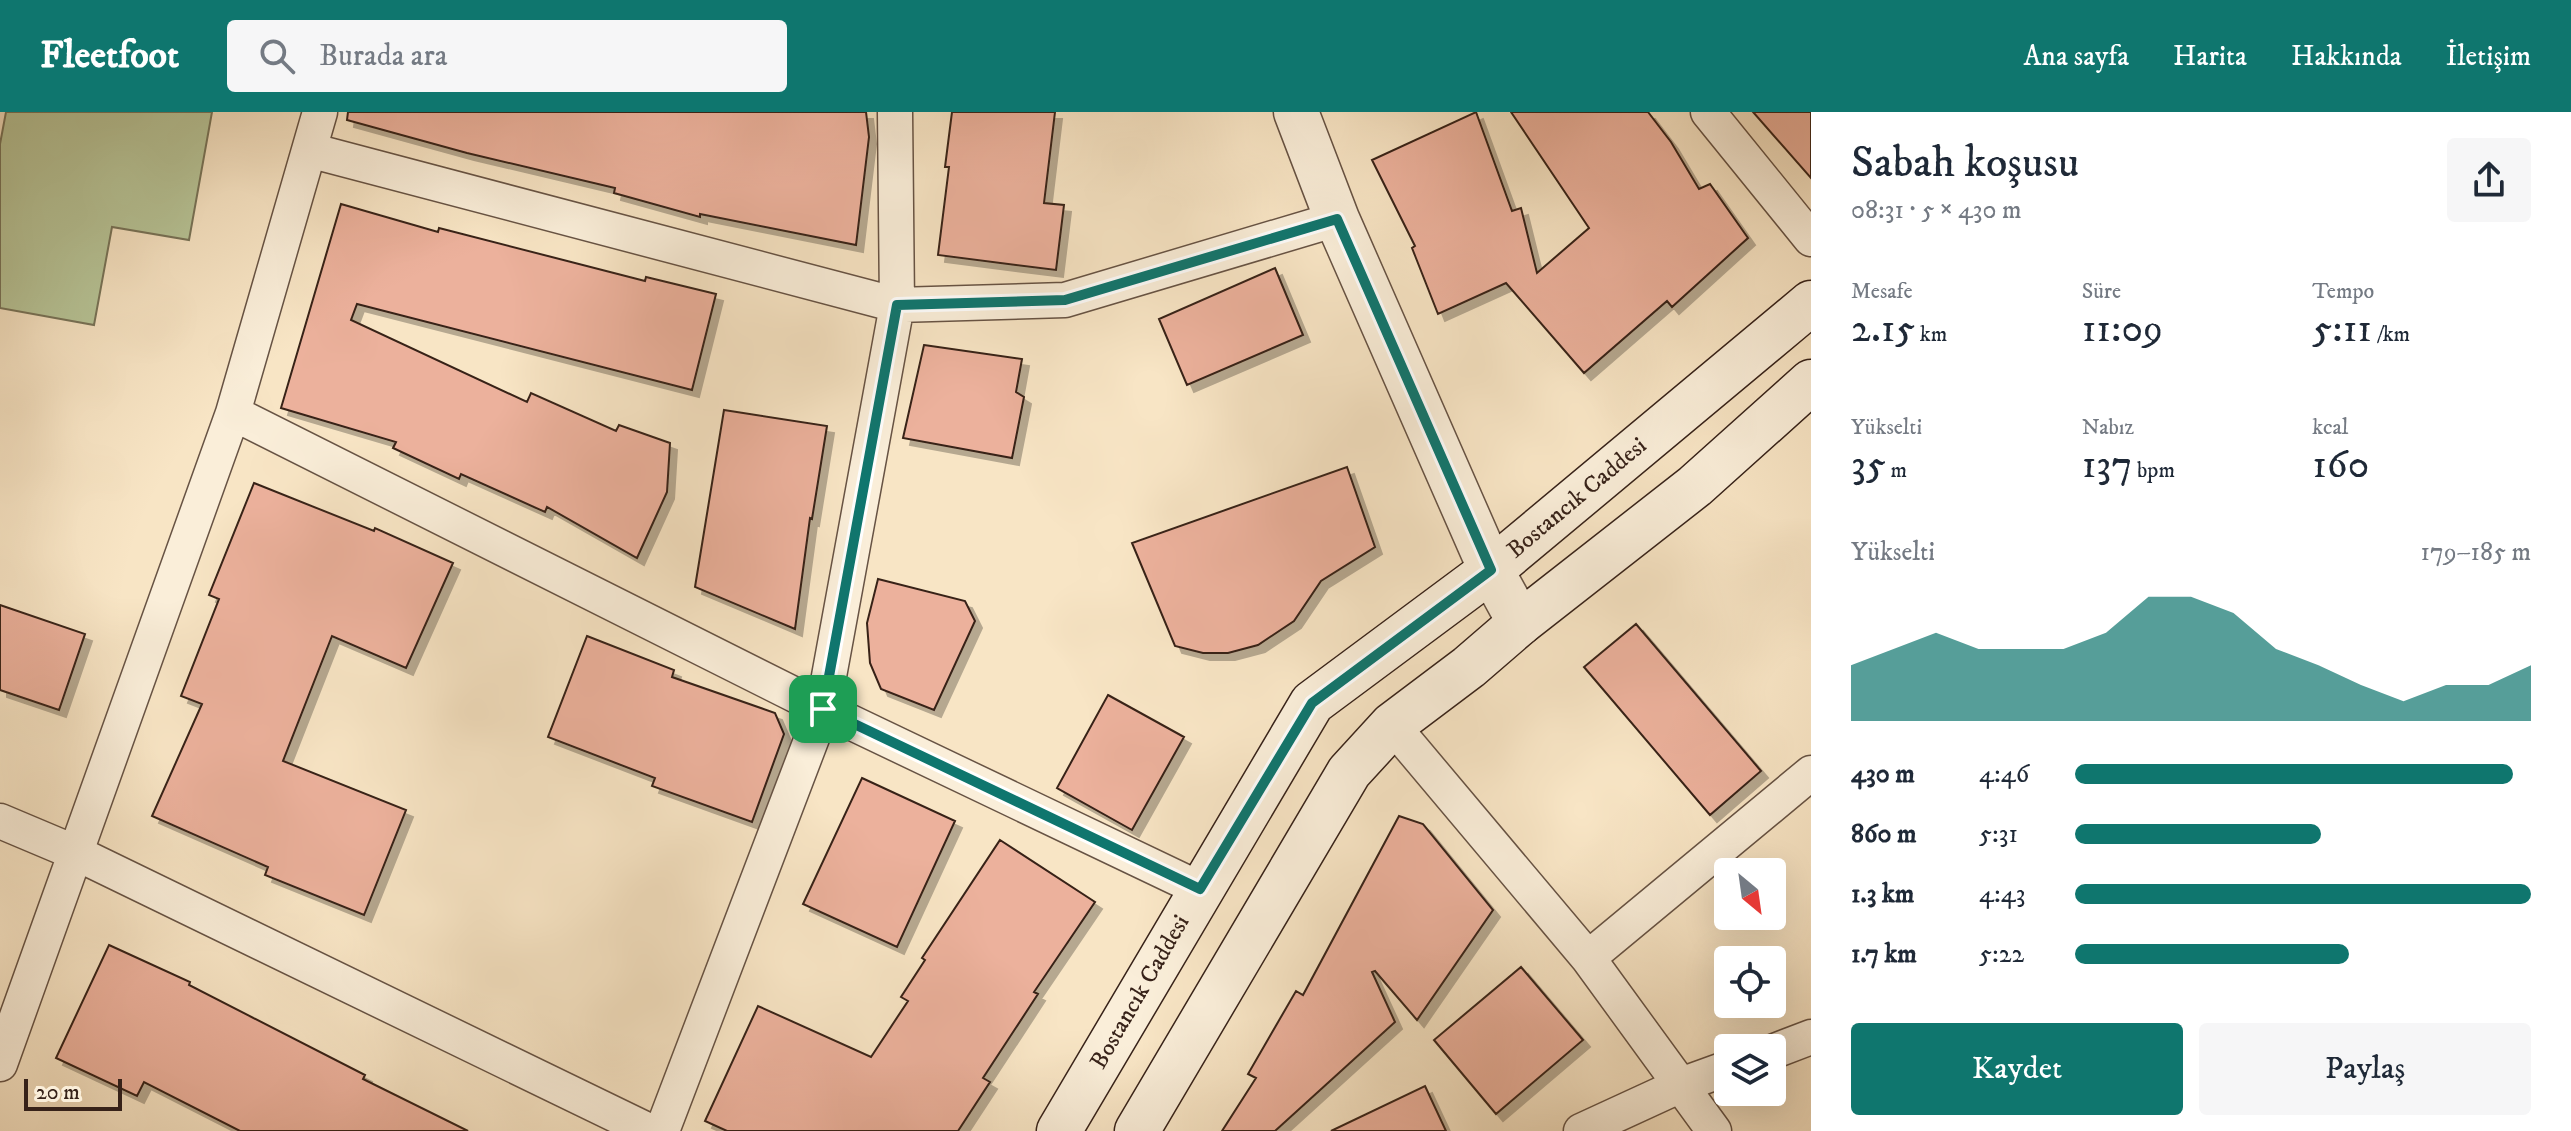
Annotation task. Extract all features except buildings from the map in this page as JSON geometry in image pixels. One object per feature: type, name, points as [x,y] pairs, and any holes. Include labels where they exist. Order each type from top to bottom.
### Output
[{"type":"main road","points":[[1296,112],[1337,219],[1491,570],[1520,623]]},
{"type":"main road","name":"Bostancık Caddesi","points":[[1059,1131],[1312,703],[1491,570],[1811,303]]},
{"type":"main road","points":[[1137,1131],[1349,772],[1392,725],[1695,486],[1811,382]]},
{"type":"street","points":[[0,1064],[233,413],[320,112]]},
{"type":"street","points":[[662,1131],[823,709],[897,305],[895,112]]},
{"type":"street","points":[[1708,112],[1811,239]]},
{"type":"street","points":[[309,150],[897,305],[1065,300],[1337,219]]},
{"type":"street","points":[[233,413],[823,709],[1200,889]]},
{"type":"street","points":[[1392,725],[1588,958],[1714,1131]]},
{"type":"street","points":[[1588,958],[1811,773]]},
{"type":"street","points":[[0,821],[76,853],[649,1131]]},
{"type":"street","points":[[1786,1047],[1811,1037]]},
{"type":"street","points":[[1581,1131],[1714,1073]]},
{"type":"green space","points":[[6,112],[212,112],[189,240],[112,227],[94,325],[0,308],[0,144]]},
{"type":"route","points":[[1337,219],[1491,570],[1312,703],[1200,889],[823,709],[897,305],[1065,300],[1337,219]]}]
